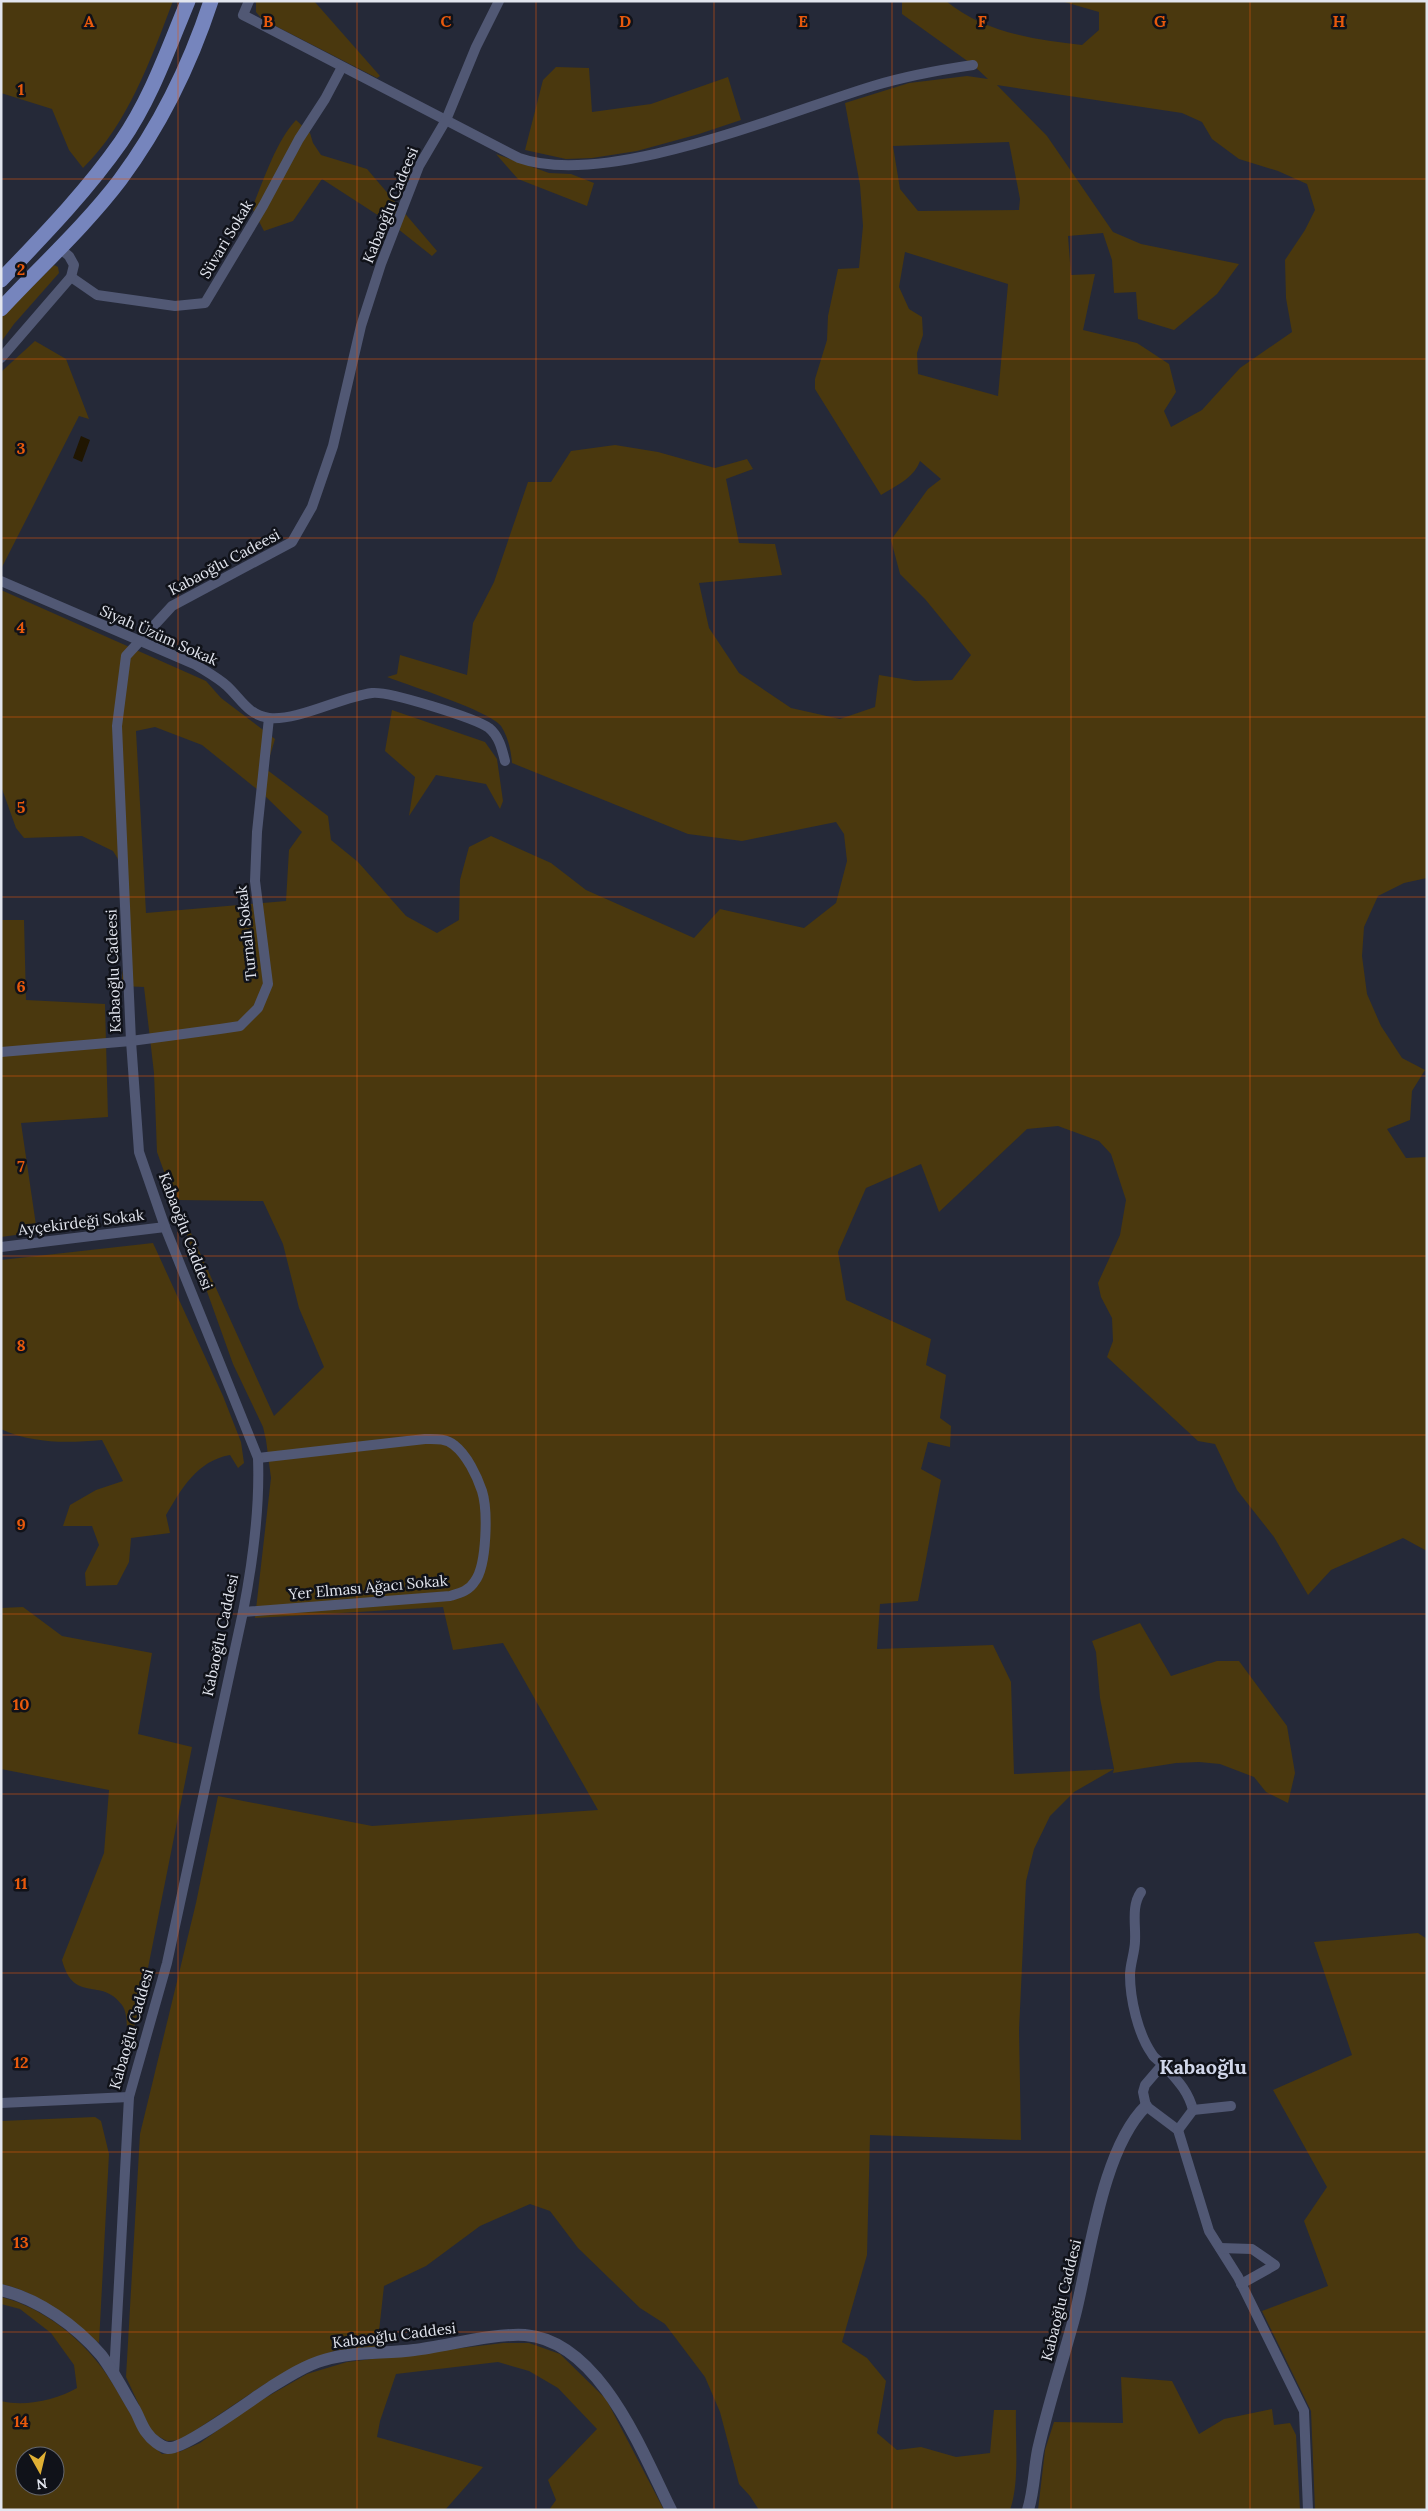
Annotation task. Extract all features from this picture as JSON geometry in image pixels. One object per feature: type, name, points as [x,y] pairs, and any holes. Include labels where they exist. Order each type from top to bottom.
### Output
[{"type":"main road","points":[[1,280],[78,197],[122,141],[157,76],[188,1]]},
{"type":"main road","points":[[1,309],[119,181],[154,129],[187,62],[211,1]]},
{"type":"street","points":[[249,1],[244,15],[519,158],[550,166],[590,164],[673,148],[874,86],[938,70],[973,65]]},
{"type":"street","points":[[446,120],[476,47],[499,1]]},
{"type":"street","name":"Süvari Sokak","points":[[71,278],[97,296],[175,306],[205,303],[263,206],[299,140],[325,100],[342,67]]},
{"type":"street","name":"Kabaoğlu Cadeesi","points":[[131,1041],[118,726],[126,656],[172,606],[292,542],[312,507],[333,446],[361,326],[381,264],[419,166],[446,120]]},
{"type":"street","points":[[1,358],[71,278],[74,265],[69,256],[58,247]]},
{"type":"street","name":"Siyah Üzüm Sokak","points":[[1,581],[196,665],[217,677],[253,713],[269,718]]},
{"type":"street","points":[[269,718],[288,717],[374,692],[397,695],[488,727],[499,740],[505,761]]},
{"type":"street","name":"Turnalı Sokak","points":[[1,1052],[131,1041],[240,1026],[258,1008],[268,984],[255,881],[257,832],[269,718]]},
{"type":"street","name":"Kabaoğlu Caddesi","points":[[131,1041],[139,1152],[165,1227],[258,1458],[260,1494],[253,1557],[243,1612],[167,1963],[128,2097],[114,2375],[147,2433],[158,2443],[168,2448],[190,2442],[261,2394],[323,2360],[360,2354],[414,2350],[503,2336],[537,2336],[568,2352],[596,2378],[626,2422],[671,2510]]},
{"type":"street","name":"Ayçekirdeği Sokak","points":[[1,1246],[165,1227]]},
{"type":"street","name":"Yer Elması Ağacı Sokak","points":[[243,1612],[450,1596],[465,1592],[475,1581],[483,1566],[485,1511],[482,1492],[467,1460],[455,1445],[444,1439],[425,1439],[258,1458]]},
{"type":"street","points":[[1141,1892],[1136,1905],[1135,1943],[1130,1974],[1131,1988],[1146,2041],[1152,2054],[1185,2088],[1193,2110]]},
{"type":"street","points":[[1163,2064],[1145,2085],[1143,2092],[1146,2106],[1178,2130],[1209,2230],[1242,2284],[1304,2411],[1308,2510]]},
{"type":"street","points":[[1,2104],[128,2097]]},
{"type":"street","name":"Kabaoğlu Caddesi","points":[[1028,2510],[1038,2452],[1085,2274],[1104,2189],[1125,2133],[1134,2118],[1146,2106]]},
{"type":"street","points":[[1178,2130],[1193,2110],[1231,2106]]},
{"type":"street","points":[[1220,2248],[1252,2250],[1275,2266],[1242,2284]]},
{"type":"street","points":[[1,2290],[52,2312],[100,2354],[114,2375]]},
{"type":"shaded area","points":[[1,1],[173,1],[137,90],[113,132],[83,168],[69,150],[52,109],[1,93]]},
{"type":"shaded area","points":[[256,1],[314,1],[380,76],[377,78],[262,19],[256,12]]},
{"type":"shaded area","points":[[902,1],[946,1],[976,20],[1010,33],[1082,45],[1099,30],[1099,12],[1061,1],[1427,1],[1427,878],[1404,883],[1378,896],[1364,927],[1362,956],[1367,994],[1381,1026],[1402,1058],[1425,1070],[1412,1091],[1410,1120],[1387,1129],[1406,1158],[1427,1157],[1427,1551],[1403,1538],[1331,1570],[1308,1595],[1274,1537],[1237,1490],[1215,1444],[1198,1441],[1107,1357],[1113,1341],[1112,1318],[1101,1297],[1098,1283],[1120,1235],[1126,1200],[1111,1154],[1099,1141],[1058,1126],[1027,1129],[939,1212],[921,1164],[866,1188],[838,1252],[846,1300],[931,1339],[926,1365],[946,1375],[940,1418],[951,1426],[950,1447],[928,1442],[921,1469],[941,1480],[918,1601],[880,1604],[877,1649],[993,1645],[1011,1682],[1014,1774],[1114,1769],[1074,1792],[1050,1816],[1034,1849],[1026,1881],[1019,2030],[1021,2140],[870,2135],[867,2255],[842,2342],[867,2358],[886,2381],[877,2433],[897,2450],[921,2447],[956,2457],[990,2453],[994,2410],[1016,2410],[1016,2474],[1010,2510],[759,2510],[739,2484],[720,2412],[705,2377],[665,2324],[640,2308],[578,2248],[550,2211],[530,2204],[480,2226],[426,2266],[384,2286],[377,2349],[337,2350],[305,2362],[265,2384],[181,2440],[167,2441],[152,2433],[126,2377],[140,2134],[196,1903],[218,1796],[372,1826],[598,1810],[503,1643],[453,1650],[443,1607],[255,1618],[271,1478],[266,1440],[263,1427],[233,1364],[157,1152],[154,1073],[144,987],[121,986],[130,914],[126,872],[113,851],[82,836],[24,838],[16,828],[1,786],[1,590],[206,681],[221,698],[275,739],[266,769],[328,816],[331,840],[358,862],[406,916],[437,933],[459,920],[460,880],[469,847],[491,836],[551,863],[586,890],[694,938],[720,909],[804,928],[836,903],[847,861],[844,834],[836,822],[742,841],[688,834],[512,763],[506,735],[501,726],[494,720],[466,706],[387,677],[397,674],[400,655],[467,675],[473,623],[494,582],[528,482],[551,482],[571,451],[615,445],[658,452],[715,468],[747,459],[753,469],[726,479],[739,543],[775,544],[782,575],[699,583],[709,628],[739,673],[791,708],[840,719],[875,707],[879,675],[915,681],[952,680],[971,655],[925,599],[900,574],[891,540],[928,489],[941,479],[920,461],[909,477],[881,495],[815,389],[815,379],[827,340],[828,316],[838,269],[859,268],[863,226],[860,185],[845,103],[909,83],[967,76],[988,79],[973,65],[902,14]],"holes":[[[997,85],[1182,113],[1202,122],[1212,139],[1239,159],[1278,171],[1307,184],[1315,210],[1305,230],[1285,260],[1286,298],[1292,332],[1240,368],[1202,410],[1171,427],[1164,411],[1176,392],[1169,364],[1137,343],[1083,330],[1095,274],[1071,275],[1068,236],[1103,233],[1112,260],[1114,293],[1136,292],[1138,319],[1174,330],[1217,294],[1239,264],[1141,244],[1113,232],[1047,136]],[[1009,142],[1020,199],[1019,210],[918,211],[900,189],[893,146]],[[905,252],[1008,284],[998,396],[918,374],[917,353],[923,335],[922,317],[909,309],[899,287]],[[155,727],[202,745],[263,794],[302,832],[289,850],[286,901],[146,913],[136,731]],[[176,1200],[263,1201],[283,1244],[299,1308],[324,1367],[274,1416]]]},
{"type":"shaded area","points":[[556,67],[589,68],[592,112],[651,104],[728,77],[741,120],[637,151],[592,158],[566,159],[525,150],[543,80]]},
{"type":"shaded area","points":[[296,120],[310,133],[313,143],[321,155],[367,169],[437,251],[432,256],[393,225],[322,179],[293,221],[264,231],[252,208],[276,150]]},
{"type":"shaded area","points":[[496,154],[549,173],[571,174],[594,183],[587,206],[518,179]]},
{"type":"shaded area","points":[[54,265],[58,267],[59,273],[14,324],[1,342],[1,318]]},
{"type":"shaded area","points":[[35,341],[66,359],[89,419],[79,416],[1,569],[1,372]]},
{"type":"shaded area","points":[[81,436],[90,440],[82,462],[73,458]]},
{"type":"shaded area","points":[[392,710],[485,742],[497,759],[503,801],[500,809],[486,784],[436,775],[409,816],[415,777],[385,751]]},
{"type":"shaded area","points":[[1,920],[24,920],[26,1000],[105,1004],[108,1117],[21,1123],[37,1232],[1,1237]]},
{"type":"shaded area","points":[[153,1243],[223,1396],[241,1442],[244,1463],[238,1468],[230,1455],[218,1458],[199,1470],[178,1495],[166,1515],[170,1533],[131,1538],[129,1562],[117,1585],[86,1586],[85,1573],[99,1545],[92,1526],[63,1526],[70,1505],[96,1490],[123,1481],[102,1440],[76,1442],[38,1440],[1,1429],[1,1260]]},
{"type":"shaded area","points":[[23,1607],[62,1636],[152,1653],[138,1734],[192,1747],[143,1993],[126,2058],[127,2023],[122,2005],[105,1992],[73,1982],[67,1974],[62,1960],[104,1853],[109,1790],[1,1769],[1,1608]]},
{"type":"shaded area","points":[[1140,1623],[1171,1676],[1217,1661],[1239,1661],[1287,1726],[1295,1773],[1288,1803],[1266,1792],[1254,1777],[1220,1764],[1199,1762],[1176,1763],[1113,1773],[1114,1769],[1100,1698],[1096,1652],[1092,1641]]},
{"type":"shaded area","points":[[1418,1933],[1427,1939],[1427,2510],[1315,2510],[1311,2411],[1262,2311],[1328,2286],[1304,2221],[1327,2187],[1273,2090],[1352,2055],[1314,1942]]},
{"type":"shaded area","points":[[95,2117],[101,2121],[109,2154],[99,2343],[41,2300],[28,2293],[1,2284],[1,2121]]},
{"type":"shaded area","points":[[1,2297],[33,2309],[76,2339],[99,2364],[146,2437],[162,2454],[179,2452],[200,2443],[251,2406],[307,2374],[347,2362],[503,2343],[529,2343],[560,2354],[606,2399],[664,2510],[549,2510],[556,2500],[548,2480],[597,2429],[558,2388],[529,2371],[498,2362],[396,2374],[380,2421],[377,2437],[483,2467],[445,2510],[1,2510],[1,2401],[30,2403],[60,2396],[77,2388],[74,2365],[51,2333],[20,2309],[1,2304]]},
{"type":"shaded area","points":[[1121,2377],[1172,2381],[1199,2434],[1224,2419],[1272,2409],[1274,2425],[1290,2423],[1296,2435],[1300,2510],[1038,2510],[1045,2450],[1054,2422],[1123,2423]]},
{"type":"district","name":"Kabaoğlu","points":[[1203,2066]]}]
